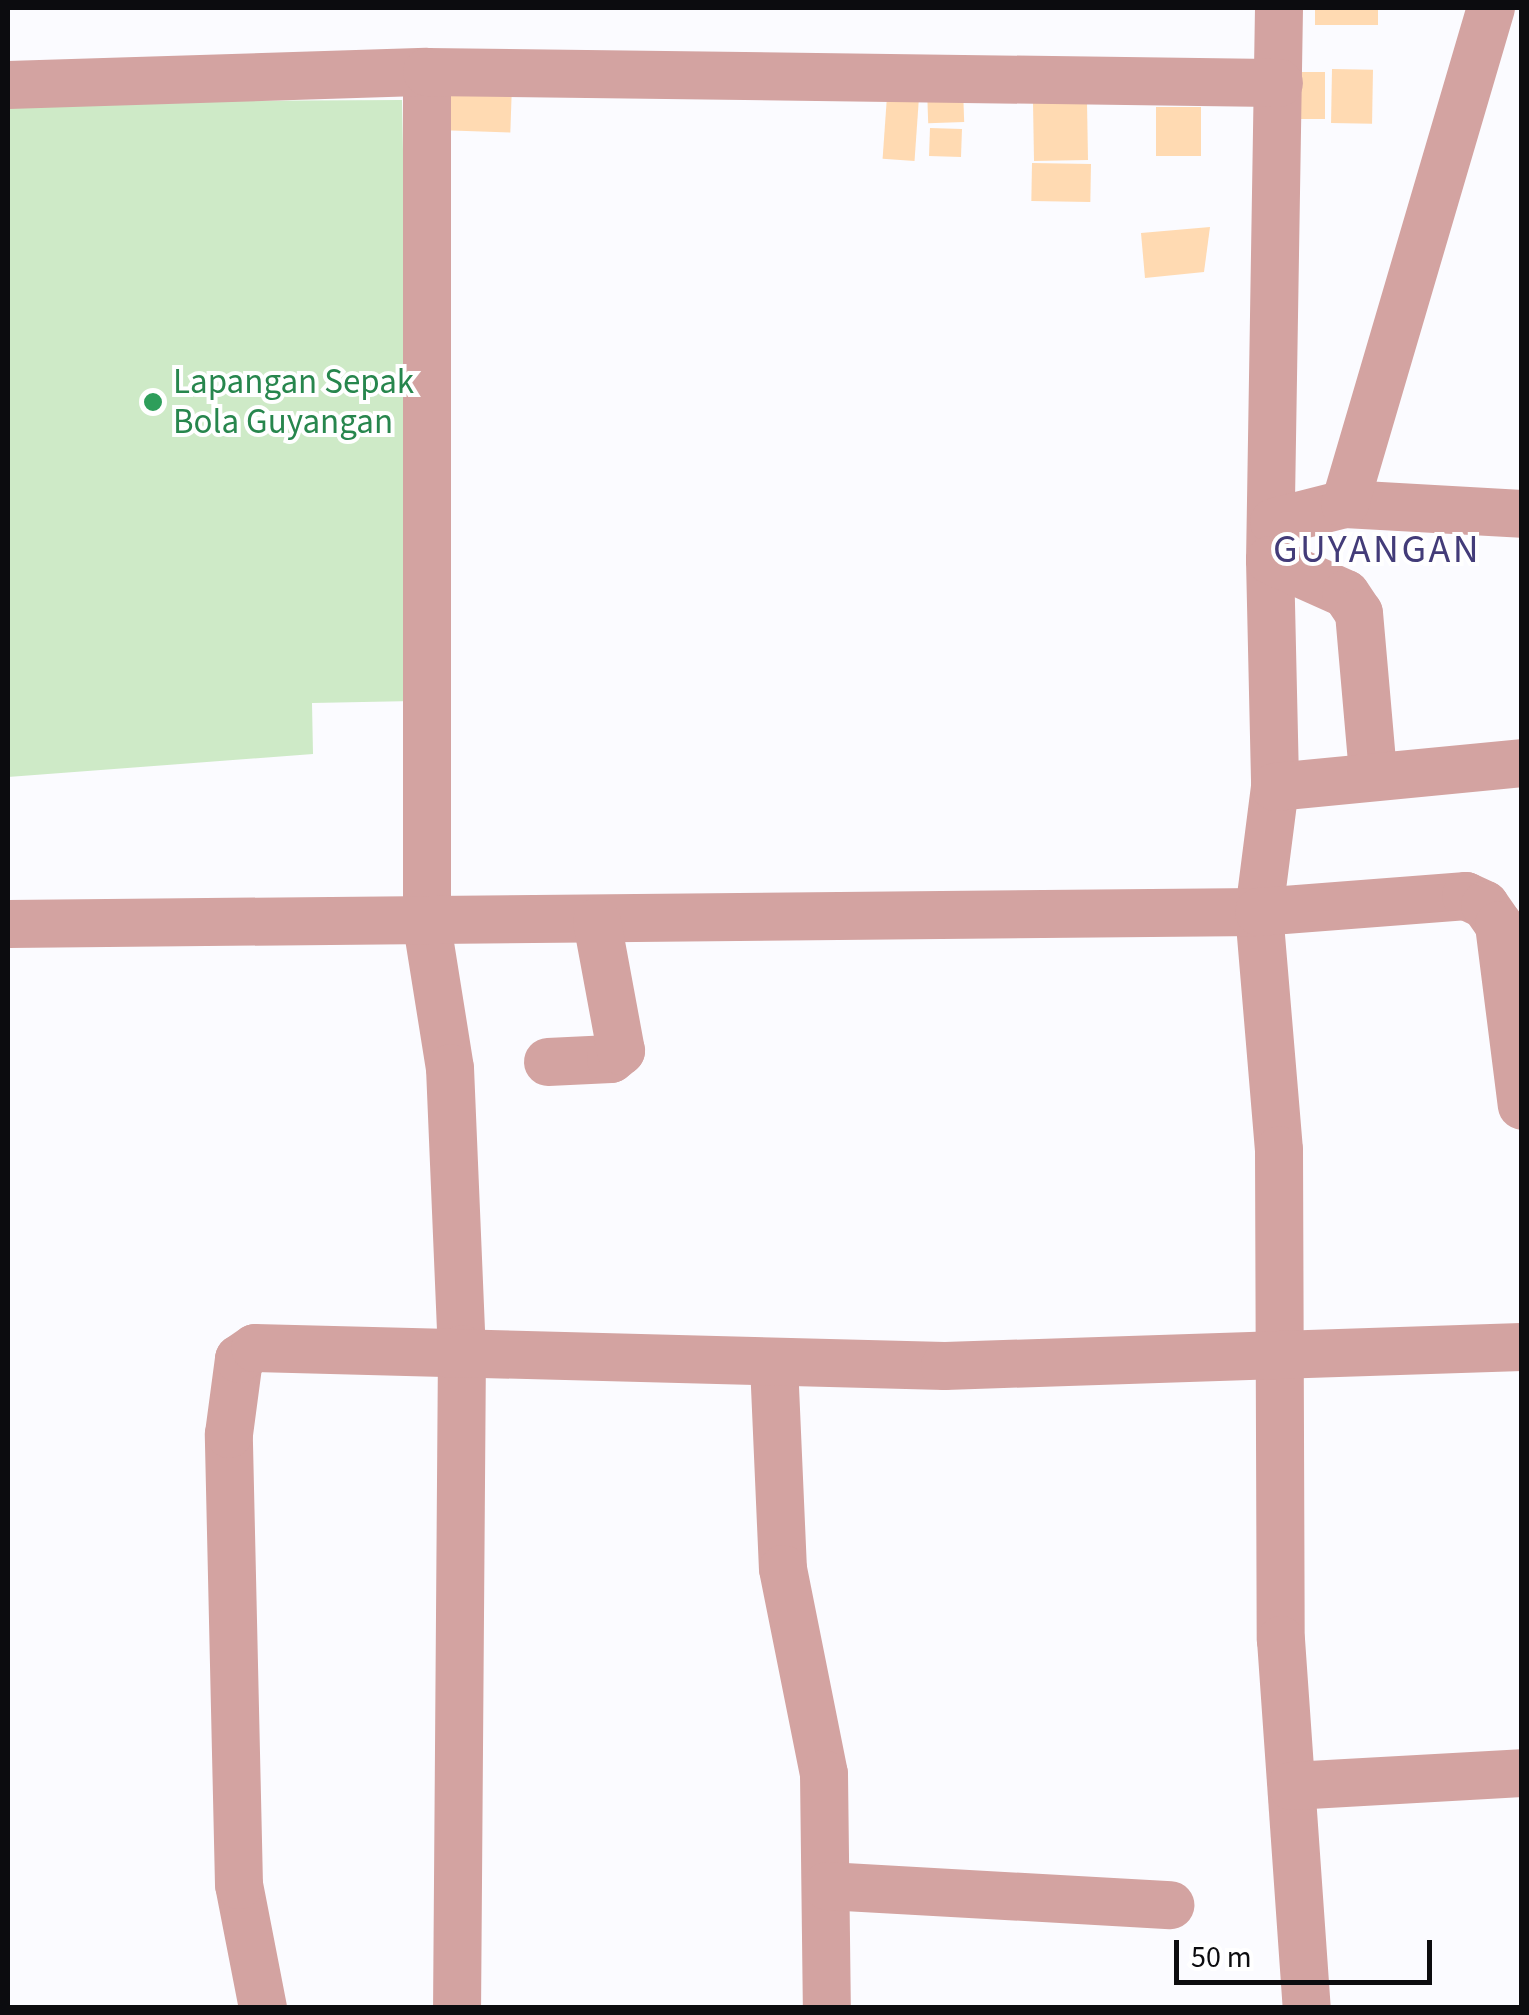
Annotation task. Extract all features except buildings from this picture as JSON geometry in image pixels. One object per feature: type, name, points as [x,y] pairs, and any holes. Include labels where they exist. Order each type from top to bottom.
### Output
[{"type":"street","points":[[1280,8],[1272,541],[1275,787],[1260,912],[1279,1150],[1281,1640],[1307,2008]]},
{"type":"street","points":[[1345,504],[1491,8]]},
{"type":"street","points":[[8,85],[427,72],[1279,83]]},
{"type":"street","points":[[427,72],[427,925],[450,1068],[462,1349],[457,2008]]},
{"type":"street","points":[[1272,541],[1345,504],[1522,514]]},
{"type":"street","points":[[1272,541],[1346,594],[1360,612],[1373,773]]},
{"type":"street","points":[[1275,787],[1373,773],[1522,763]]},
{"type":"street","points":[[8,924],[427,925],[1260,912],[1466,896],[1485,906],[1499,926],[1522,1106]]},
{"type":"street","points":[[548,1062],[610,1060],[620,1051],[596,922]]},
{"type":"street","points":[[263,2008],[239,1885],[235,1810],[230,1434],[238,1359],[254,1348],[462,1349],[774,1364],[1277,1357],[1522,1346]]},
{"type":"street","points":[[774,1364],[783,1569],[824,1774],[827,2008]]},
{"type":"street","points":[[1292,1786],[1522,1773]]},
{"type":"street","points":[[828,1886],[1170,1904]]},
{"type":"green space","name":"Lapangan Sepak Bola Guyangan","points":[[402,100],[414,701],[312,703],[313,754],[8,777],[8,102]]},
{"type":"place","name":"Lapangan Sepak Bola Guyangan","points":[[153,402]]},
{"type":"district","name":"GUYANGAN","points":[[1377,550]]}]
